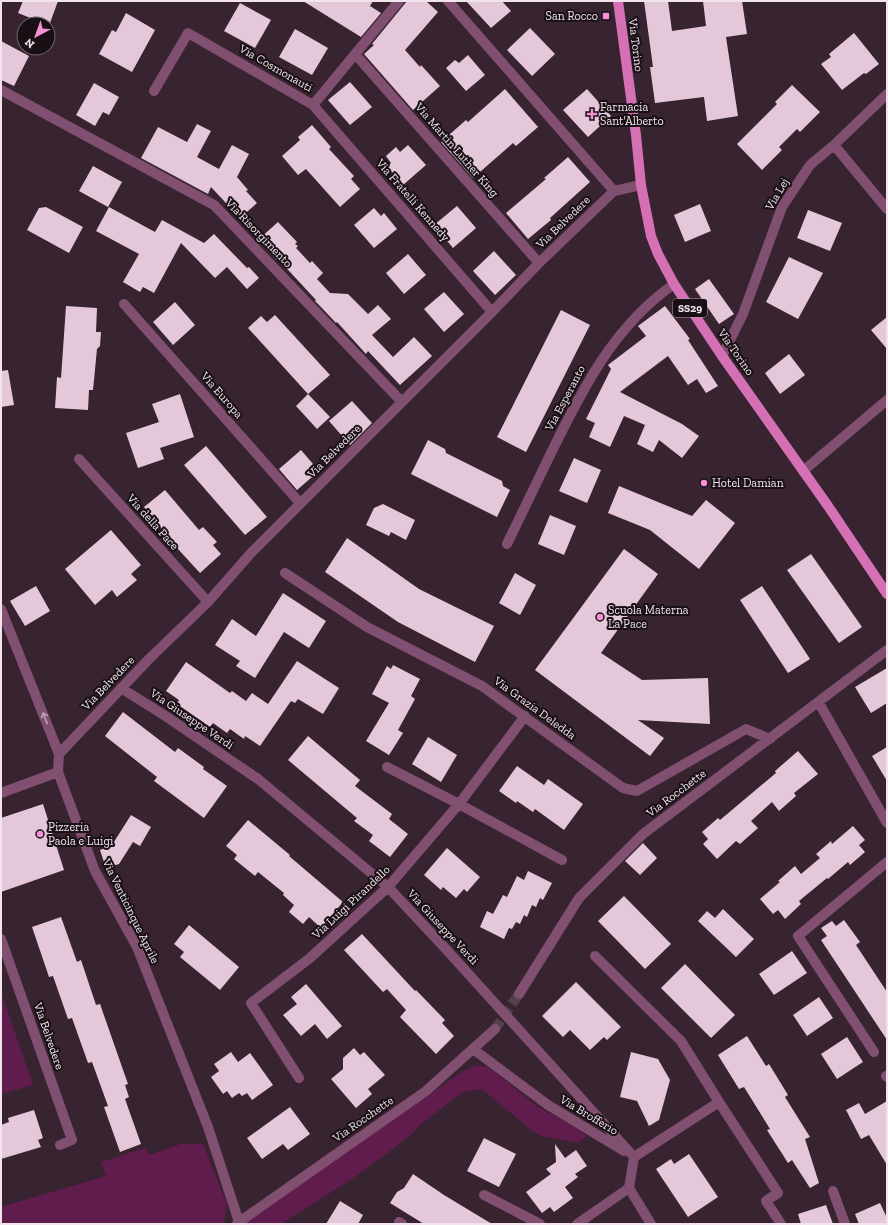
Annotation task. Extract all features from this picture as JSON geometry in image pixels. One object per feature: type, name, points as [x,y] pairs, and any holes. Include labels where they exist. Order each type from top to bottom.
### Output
[{"type":"main road","name":"Via Torino","points":[[618,1],[641,185],[651,236],[658,254],[674,284],[722,356],[887,594]]},
{"type":"street","name":"Via Cosmonauti","points":[[154,91],[188,33],[313,105],[399,1]]},
{"type":"street","points":[[448,1],[614,191],[641,185]]},
{"type":"street","name":"Via Martin Luther King","points":[[355,54],[539,264]]},
{"type":"street","name":"Via Risorgimento","points":[[1,90],[214,205],[402,402]]},
{"type":"street","name":"Via Lej","points":[[722,356],[743,314],[782,207],[810,166],[887,94]]},
{"type":"street","name":"Via Fratelli Kennedy","points":[[313,105],[492,312]]},
{"type":"street","points":[[834,144],[887,210]]},
{"type":"street","name":"Via Belvedere","points":[[59,754],[121,688],[208,602],[251,553],[300,503],[614,191]]},
{"type":"street","name":"Via Esperanto","points":[[507,544],[577,400],[604,356],[632,321],[674,284]]},
{"type":"street","name":"Via Europa","points":[[124,304],[300,503]]},
{"type":"street","points":[[803,471],[887,400]]},
{"type":"street","name":"Via della Pace","points":[[79,459],[208,602]]},
{"type":"street","name":"Via Grazia Deledda","points":[[285,573],[367,627],[482,686],[623,788],[637,791],[746,729],[770,739]]},
{"type":"street","name":"Via Venticinque Aprile","points":[[1,609],[59,754],[58,772],[95,872],[137,947],[208,1127],[238,1223]]},
{"type":"street","name":"Via Rocchette","points":[[519,994],[579,898],[643,834],[819,703],[887,650]]},
{"type":"street","name":"Via Giuseppe Verdi","points":[[121,688],[167,717],[258,779],[388,887],[634,1157]]},
{"type":"street","points":[[819,703],[887,823]]},
{"type":"street","name":"Via Luigi Pirandello","points":[[299,1078],[251,1003],[310,958],[388,887],[459,804],[525,716]]},
{"type":"street","points":[[387,768],[459,804],[562,860]]},
{"type":"street","points":[[1,793],[58,772]]},
{"type":"street","points":[[874,1052],[798,936],[887,862]]},
{"type":"street","name":"Via Belvedere","points":[[1,939],[72,1140],[60,1145]]},
{"type":"street","points":[[595,956],[681,1041],[778,1192],[766,1201],[781,1224]]},
{"type":"street","name":"Via Rocchette","points":[[238,1223],[426,1091],[495,1029]]},
{"type":"street","name":"Via Brofferio","points":[[473,1049],[548,1105],[634,1157]]},
{"type":"street","points":[[651,1224],[630,1188],[634,1157],[719,1102]]},
{"type":"street","points":[[577,1224],[630,1188]]},
{"type":"street","points":[[832,1191],[845,1224]]},
{"type":"street","points":[[484,1195],[540,1224]]},
{"type":"shaded area","points":[[1,992],[33,1085],[1,1094]]},
{"type":"shaded area","points":[[474,1066],[486,1066],[535,1105],[578,1129],[587,1136],[578,1143],[541,1136],[531,1130],[482,1089],[463,1092],[421,1124],[412,1134],[393,1149],[352,1179],[281,1224],[245,1224],[249,1219],[462,1072]]},
{"type":"shaded area","points":[[181,1144],[203,1144],[227,1204],[223,1224],[1,1224],[1,1207],[106,1176],[101,1162],[145,1148],[149,1155]]},
{"type":"building","points":[[23,1],[58,1],[53,16],[26,16],[18,13]]},
{"type":"building","points":[[303,1],[373,1],[370,6],[381,13],[361,37]]},
{"type":"building","points":[[407,1],[426,1],[438,12],[405,50],[440,86],[413,110],[364,54],[374,45],[372,44]]},
{"type":"building","points":[[466,1],[502,1],[511,11],[491,28]]},
{"type":"building","points":[[644,1],[668,1],[672,31],[706,26],[703,1],[742,1],[747,34],[726,37],[738,116],[707,121],[704,97],[655,103],[650,67],[653,67]]},
{"type":"building","points":[[240,3],[271,20],[255,48],[224,31]]},
{"type":"building","points":[[126,13],[155,30],[132,72],[99,54],[112,30],[116,32]]},
{"type":"building","points":[[530,28],[555,54],[532,76],[507,50]]},
{"type":"building","points":[[295,29],[328,48],[312,75],[279,57]]},
{"type":"building","points":[[854,33],[879,64],[866,74],[864,73],[842,90],[821,64],[831,57],[829,54]]},
{"type":"building","points":[[1,41],[16,49],[16,56],[29,56],[14,86],[1,80]]},
{"type":"building","points":[[468,55],[485,75],[466,91],[446,68],[455,60],[459,63]]},
{"type":"building","points":[[350,82],[372,107],[350,125],[328,100]]},
{"type":"building","points":[[94,83],[119,97],[109,115],[103,112],[95,126],[76,115]]},
{"type":"building","points":[[792,85],[820,112],[800,132],[797,129],[779,147],[782,150],[762,170],[737,144],[777,104],[775,102]]},
{"type":"building","points":[[505,89],[538,127],[516,146],[513,143],[473,178],[441,142],[466,120],[468,122]]},
{"type":"building","points":[[587,89],[611,116],[588,137],[563,110]]},
{"type":"building","points":[[197,124],[211,131],[197,157],[219,169],[232,145],[249,154],[237,177],[248,190],[246,191],[257,203],[240,218],[211,187],[208,194],[141,158],[158,127],[187,142]]},
{"type":"building","points":[[312,125],[331,147],[329,149],[354,176],[351,179],[360,189],[340,207],[306,169],[298,175],[282,156],[300,140],[298,137]]},
{"type":"building","points":[[408,145],[426,165],[403,185],[387,167],[391,163],[386,156],[396,147],[400,152]]},
{"type":"building","points":[[568,157],[590,182],[550,218],[551,220],[528,239],[506,213],[546,179],[544,178]]},
{"type":"building","points":[[93,166],[122,182],[108,207],[79,191]]},
{"type":"building","points":[[700,204],[711,231],[685,242],[674,215]]},
{"type":"building","points":[[457,206],[476,228],[453,248],[434,225]]},
{"type":"building","points":[[46,207],[83,227],[69,253],[27,230],[39,208]]},
{"type":"building","points":[[109,207],[155,232],[162,220],[204,243],[214,234],[247,268],[249,267],[259,278],[247,289],[227,267],[215,278],[181,243],[154,293],[143,287],[140,292],[123,282],[139,254],[96,231]]},
{"type":"building","points":[[374,208],[381,216],[384,213],[397,229],[374,248],[354,225]]},
{"type":"building","points":[[808,210],[842,223],[830,251],[797,238]]},
{"type":"building","points":[[278,222],[297,242],[295,244],[298,246],[296,248],[310,263],[312,261],[323,273],[317,279],[330,293],[348,294],[368,314],[378,305],[391,319],[372,335],[393,357],[414,337],[432,356],[400,385],[368,351],[366,354],[337,322],[336,323],[315,301],[316,300],[278,259],[277,260],[258,240]]},
{"type":"building","points":[[494,251],[516,275],[495,295],[473,271]]},
{"type":"building","points":[[408,254],[426,275],[404,294],[386,273]]},
{"type":"building","points":[[789,257],[823,273],[798,319],[766,302]]},
{"type":"building","points":[[709,279],[734,314],[719,324],[695,289]]},
{"type":"building","points":[[444,292],[464,314],[444,332],[424,309]]},
{"type":"building","points":[[175,302],[195,325],[173,345],[153,322]]},
{"type":"building","points":[[66,306],[97,308],[96,332],[101,332],[100,346],[97,349],[93,390],[89,390],[88,410],[55,408],[57,377],[61,378]]},
{"type":"building","points":[[665,306],[690,339],[688,340],[718,386],[706,393],[697,379],[688,385],[668,356],[620,392],[682,424],[699,436],[682,458],[659,440],[653,452],[637,444],[645,425],[624,416],[610,447],[589,437],[595,423],[586,419],[611,369],[608,365],[646,336],[638,326]]},
{"type":"building","points":[[561,310],[590,325],[526,452],[497,437]]},
{"type":"building","points":[[275,315],[330,375],[308,394],[248,328],[261,316],[267,322]]},
{"type":"building","points":[[887,317],[887,349],[871,330]]},
{"type":"building","points":[[789,354],[805,375],[780,394],[765,373]]},
{"type":"building","points":[[8,370],[14,405],[1,407],[1,371]]},
{"type":"building","points":[[180,394],[194,437],[160,448],[164,459],[138,468],[126,433],[159,422],[152,404]]},
{"type":"building","points":[[308,394],[330,417],[317,429],[296,406]]},
{"type":"building","points":[[352,401],[372,423],[350,445],[329,421]]},
{"type":"building","points":[[428,440],[445,449],[446,453],[502,481],[503,486],[510,490],[497,517],[411,474]]},
{"type":"building","points":[[206,446],[267,517],[245,535],[184,465]]},
{"type":"building","points":[[301,450],[319,471],[297,490],[279,469]]},
{"type":"building","points":[[574,458],[601,470],[587,503],[559,491]]},
{"type":"building","points":[[619,486],[692,516],[706,500],[735,523],[699,569],[650,530],[608,513]]},
{"type":"building","points":[[165,490],[199,530],[203,527],[217,542],[213,545],[221,554],[200,573],[178,549],[144,507]]},
{"type":"building","points":[[383,504],[415,520],[406,540],[391,532],[389,536],[366,525],[374,508]]},
{"type":"building","points":[[550,515],[576,526],[564,555],[538,544]]},
{"type":"building","points":[[111,530],[141,565],[131,574],[137,580],[117,597],[112,590],[95,605],[65,569]]},
{"type":"building","points":[[347,538],[419,589],[494,626],[475,662],[398,622],[325,572]]},
{"type":"building","name":"Scuola Materna La Pace","points":[[624,549],[658,574],[601,653],[642,680],[708,678],[710,724],[638,720],[664,738],[650,756],[535,670]]},
{"type":"building","points":[[811,554],[862,627],[839,643],[787,570]]},
{"type":"building","points":[[515,573],[536,585],[520,615],[499,603]]},
{"type":"building","points":[[36,586],[50,611],[25,626],[10,601]]},
{"type":"building","points":[[762,586],[810,659],[788,673],[740,600]]},
{"type":"building","points":[[283,593],[326,621],[309,648],[284,632],[255,678],[236,666],[240,661],[215,645],[232,619],[256,636]]},
{"type":"building","points":[[297,661],[339,688],[323,714],[298,699],[295,703],[291,701],[260,746],[245,736],[244,739],[230,729],[227,733],[213,723],[210,727],[177,704],[179,700],[166,691],[186,662],[230,693],[232,691],[246,701],[252,693],[268,704]]},
{"type":"building","points":[[393,665],[420,679],[411,696],[415,699],[398,730],[403,733],[389,755],[366,741],[389,703],[372,694],[387,666],[391,669]]},
{"type":"building","points":[[887,668],[887,703],[871,713],[855,687]]},
{"type":"building","points":[[123,712],[175,752],[178,748],[204,767],[203,769],[227,786],[204,818],[154,781],[157,777],[105,736]]},
{"type":"building","points":[[308,736],[360,780],[355,786],[392,814],[389,819],[408,834],[390,857],[369,841],[373,835],[354,821],[357,818],[288,760]]},
{"type":"building","points":[[428,737],[457,755],[441,782],[412,764]]},
{"type":"building","points":[[887,747],[887,781],[872,756]]},
{"type":"building","points":[[798,751],[818,774],[794,793],[796,796],[779,811],[772,802],[751,821],[758,828],[740,844],[736,841],[717,859],[703,844],[708,839],[702,832],[718,818],[720,820],[776,773],[775,771]]},
{"type":"building","points":[[517,766],[544,785],[548,779],[583,804],[564,830],[535,809],[533,812],[517,801],[516,803],[499,791]]},
{"type":"building","points":[[43,804],[64,870],[1,892],[1,818]]},
{"type":"building","points":[[131,815],[151,827],[140,846],[133,842],[119,864],[106,868],[100,850],[112,845]]},
{"type":"building","points":[[248,820],[343,902],[321,928],[309,917],[303,924],[289,912],[294,905],[283,895],[284,893],[258,872],[255,876],[234,859],[237,855],[226,846]]},
{"type":"building","points":[[853,826],[865,840],[859,845],[865,852],[850,865],[848,862],[799,901],[801,904],[785,919],[778,910],[773,914],[760,899],[780,882],[778,881],[795,866],[801,874],[820,858],[816,854],[831,841],[832,844]]},
{"type":"building","points":[[643,843],[657,858],[640,875],[625,861]]},
{"type":"building","points":[[447,848],[480,877],[467,892],[464,889],[456,898],[443,887],[441,890],[424,875]]},
{"type":"building","points":[[528,871],[552,883],[543,900],[540,898],[536,907],[532,905],[527,917],[524,915],[520,924],[516,922],[512,929],[509,928],[504,939],[480,927],[487,911],[493,914],[503,895],[507,897],[517,876],[524,880]]},
{"type":"building","points":[[624,896],[671,944],[645,969],[598,921]]},
{"type":"building","points":[[723,909],[754,939],[736,957],[698,921],[707,911],[715,918]]},
{"type":"building","points":[[61,917],[77,962],[81,960],[96,1005],[100,1004],[128,1084],[125,1085],[129,1097],[125,1099],[141,1144],[120,1152],[104,1107],[108,1106],[92,1062],[88,1063],[72,1018],[68,1019],[53,976],[49,977],[32,927]]},
{"type":"building","points":[[844,920],[860,942],[856,945],[887,992],[887,1040],[821,940],[827,936],[821,928],[832,921],[836,926]]},
{"type":"building","points":[[189,925],[239,967],[220,990],[180,957],[184,952],[174,944]]},
{"type":"building","points":[[362,934],[415,991],[416,990],[445,1020],[442,1023],[454,1036],[436,1054],[400,1017],[406,1010],[387,989],[383,992],[344,950]]},
{"type":"building","points":[[792,951],[807,973],[774,995],[759,974]]},
{"type":"building","points":[[685,964],[735,1015],[711,1038],[661,988]]},
{"type":"building","points":[[576,982],[621,1027],[607,1040],[604,1037],[590,1050],[570,1030],[563,1037],[542,1016]]},
{"type":"building","points":[[306,984],[342,1026],[327,1039],[315,1024],[301,1036],[283,1015],[297,1004],[291,997]]},
{"type":"building","points":[[819,997],[833,1018],[807,1036],[793,1015]]},
{"type":"building","points":[[747,1036],[766,1066],[769,1064],[788,1095],[785,1097],[810,1137],[805,1139],[819,1183],[810,1188],[792,1160],[788,1163],[767,1130],[770,1129],[744,1087],[739,1089],[718,1055]]},
{"type":"building","points":[[847,1037],[863,1062],[837,1079],[821,1054]]},
{"type":"building","points":[[354,1048],[360,1055],[364,1052],[385,1075],[368,1089],[372,1094],[356,1108],[331,1079],[343,1069],[343,1058]]},
{"type":"building","points":[[231,1052],[238,1062],[250,1053],[273,1085],[252,1100],[247,1093],[242,1096],[239,1093],[232,1098],[227,1091],[223,1094],[211,1077],[219,1071],[214,1064]]},
{"type":"building","points":[[631,1052],[658,1059],[670,1080],[659,1120],[649,1126],[637,1101],[620,1097]]},
{"type":"building","points":[[887,1101],[887,1165],[869,1135],[861,1139],[846,1110],[859,1103],[865,1114]]},
{"type":"building","points":[[290,1107],[310,1134],[288,1150],[283,1144],[262,1159],[247,1138]]},
{"type":"building","points":[[34,1110],[43,1138],[38,1140],[41,1147],[1,1159],[1,1125],[9,1122],[8,1118]]},
{"type":"building","points":[[484,1138],[516,1154],[499,1187],[467,1171]]},
{"type":"building","points":[[555,1144],[565,1158],[576,1150],[587,1166],[575,1174],[578,1177],[565,1187],[573,1198],[554,1212],[550,1207],[542,1213],[526,1192],[551,1174],[546,1169],[556,1162]]},
{"type":"building","points":[[689,1154],[718,1197],[688,1217],[656,1169],[671,1159],[674,1164]]},
{"type":"building","points":[[413,1174],[492,1224],[424,1224],[390,1203],[397,1192],[404,1188]]},
{"type":"building","points":[[340,1201],[363,1215],[358,1224],[326,1224]]},
{"type":"building","points":[[880,1203],[887,1218],[887,1224],[859,1224],[855,1214]]},
{"type":"building","points":[[826,1205],[833,1224],[801,1224],[798,1214]]},
{"type":"tunnel","points":[[495,1029],[519,994]]},
{"type":"place","name":"San Rocco","points":[[606,16]]},
{"type":"place","name":"Farmacia Sant'Alberto","points":[[592,114]]},
{"type":"place","name":"Hotel Damian","points":[[704,483]]},
{"type":"place","name":"Scuola Materna La Pace","points":[[600,617]]},
{"type":"place","name":"Pizzeria Paola e Luigi","points":[[40,834]]}]
